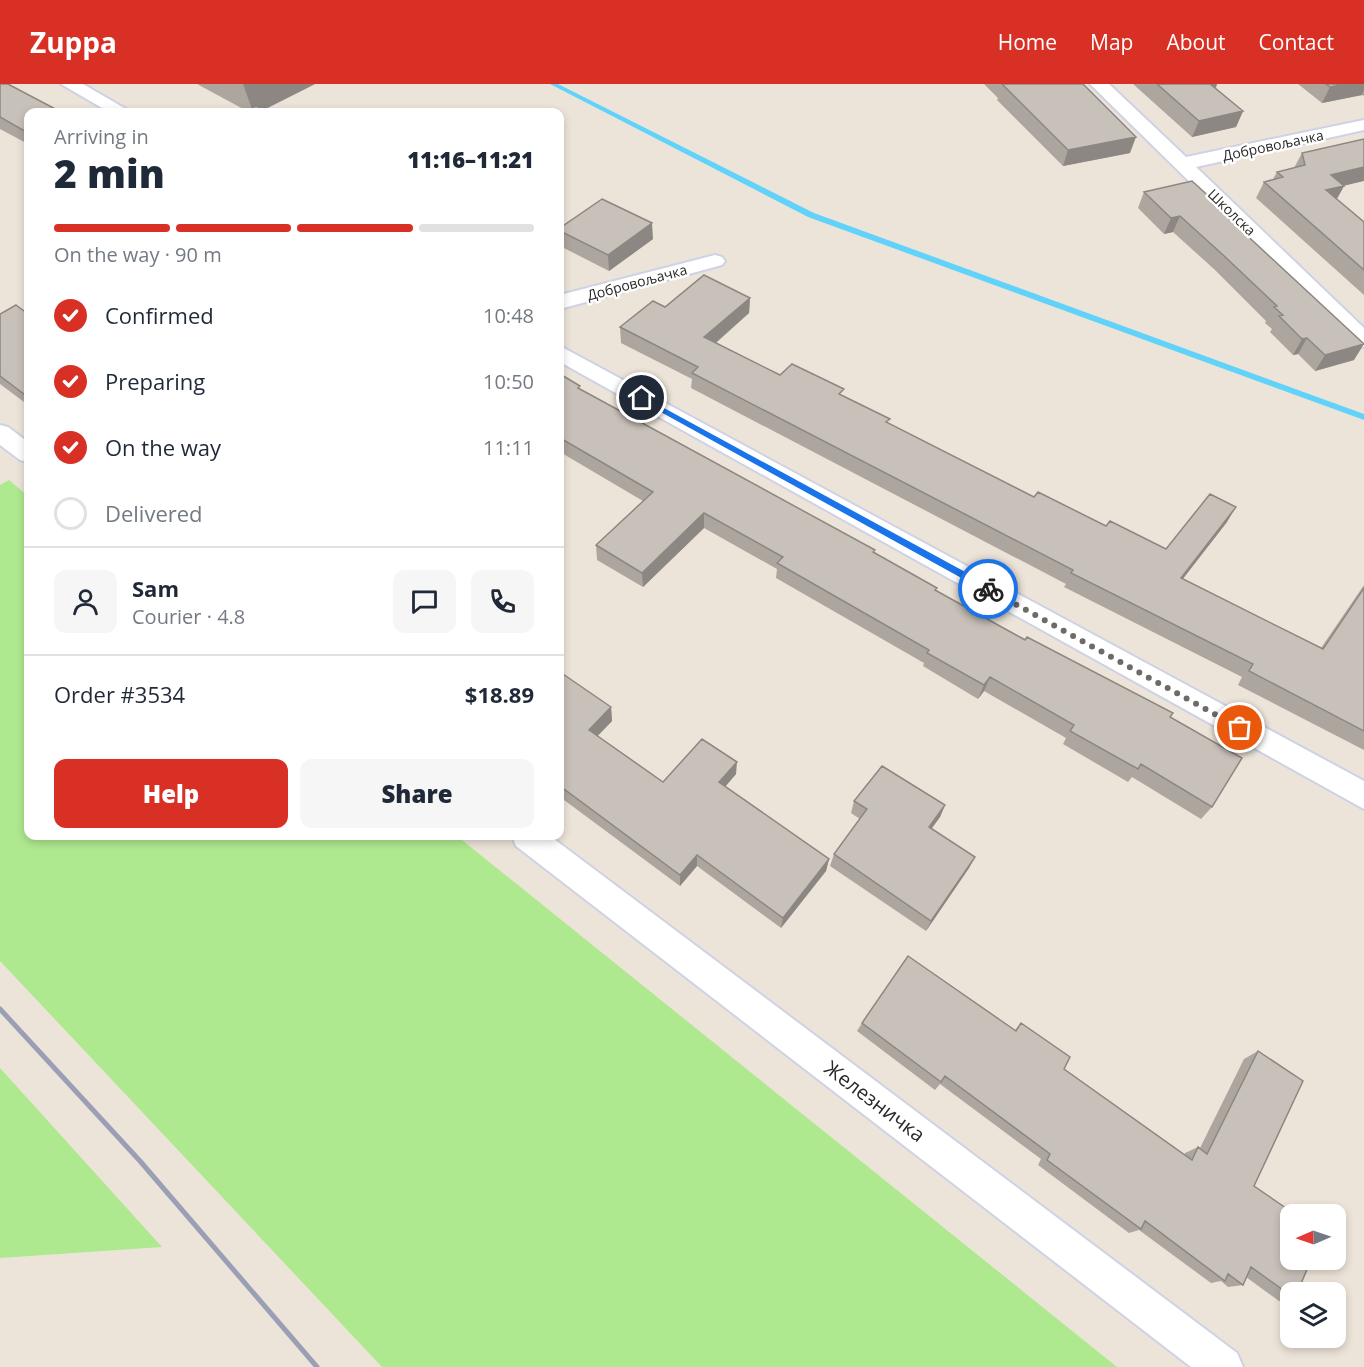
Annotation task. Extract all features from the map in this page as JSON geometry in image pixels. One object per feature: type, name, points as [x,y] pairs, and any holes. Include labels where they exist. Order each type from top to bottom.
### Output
[{"type":"street","points":[[70,84],[115,108]]},
{"type":"street","name":"Школска","points":[[1099,84],[1364,340]]},
{"type":"street","name":"Добровољачка","points":[[1182,164],[1364,125]]},
{"type":"street","name":"Добровољачка","points":[[564,301],[715,261]]},
{"type":"street","points":[[564,355],[1364,796]]},
{"type":"street","points":[[0,432],[24,451]]},
{"type":"street","name":"Железничка","points":[[532,840],[1223,1367]]},
{"type":"green space","points":[[9,480],[24,493],[24,840],[462,840],[1117,1367],[382,1367],[0,961],[0,485]]},
{"type":"green space","points":[[0,1068],[162,1247],[0,1258]]},
{"type":"building","points":[[0,84],[8,84],[53,108],[24,108],[24,131],[0,117]]},
{"type":"building","points":[[1002,84],[1083,84],[1136,137],[1068,150]]},
{"type":"building","points":[[1157,84],[1210,84],[1243,111],[1199,121]]},
{"type":"building","points":[[1326,84],[1345,84],[1330,87]]},
{"type":"building","points":[[1364,139],[1364,167],[1331,175],[1344,186],[1326,190],[1364,222],[1364,270],[1264,182],[1283,177],[1277,172],[1305,165],[1302,153]]},
{"type":"building","points":[[1192,181],[1214,201],[1212,203],[1364,344],[1325,355],[1307,338],[1302,339],[1279,316],[1283,315],[1274,307],[1277,306],[1180,216],[1171,218],[1144,192]]},
{"type":"building","points":[[602,199],[652,223],[608,255],[564,233],[564,225]]},
{"type":"building","points":[[704,275],[750,298],[704,337],[780,375],[792,364],[844,389],[839,394],[890,419],[886,422],[1034,497],[1038,492],[1106,526],[1110,521],[1166,549],[1210,494],[1236,507],[1181,578],[1323,649],[1364,588],[1364,731],[1249,671],[1253,664],[1071,573],[1073,570],[692,373],[698,367],[620,327],[653,301],[665,307]]},
{"type":"building","points":[[16,305],[24,311],[24,394],[0,376],[0,314]]},
{"type":"building","points":[[564,376],[580,386],[578,388],[875,550],[873,552],[937,588],[935,590],[1025,640],[1027,637],[1173,713],[1170,717],[1242,758],[1212,807],[1141,764],[1138,769],[1070,731],[1074,725],[990,677],[984,685],[927,653],[929,650],[777,563],[783,557],[704,513],[642,573],[596,545],[653,492],[564,440]]},
{"type":"building","points":[[564,675],[611,707],[589,730],[663,782],[702,739],[737,762],[719,782],[829,859],[783,918],[697,855],[680,875],[564,789]]},
{"type":"building","points":[[882,766],[945,805],[929,827],[975,857],[931,921],[834,854],[867,809],[854,801]]},
{"type":"building","points":[[908,956],[1016,1031],[1021,1023],[1070,1057],[1064,1069],[1192,1160],[1198,1147],[1207,1154],[1258,1051],[1303,1081],[1254,1186],[1280,1204],[1280,1270],[1307,1270],[1302,1282],[1280,1282],[1280,1288],[1251,1267],[1243,1285],[1228,1274],[1225,1281],[1145,1221],[1141,1229],[1047,1160],[1050,1154],[945,1076],[941,1082],[862,1023]]},
{"type":"waterway","points":[[553,84],[811,215],[1364,417]]},
{"type":"railway","points":[[0,1009],[140,1161],[317,1367]]},
{"type":"way so far","points":[[988,589],[1240,728]]},
{"type":"route","points":[[642,398],[988,589]]}]
